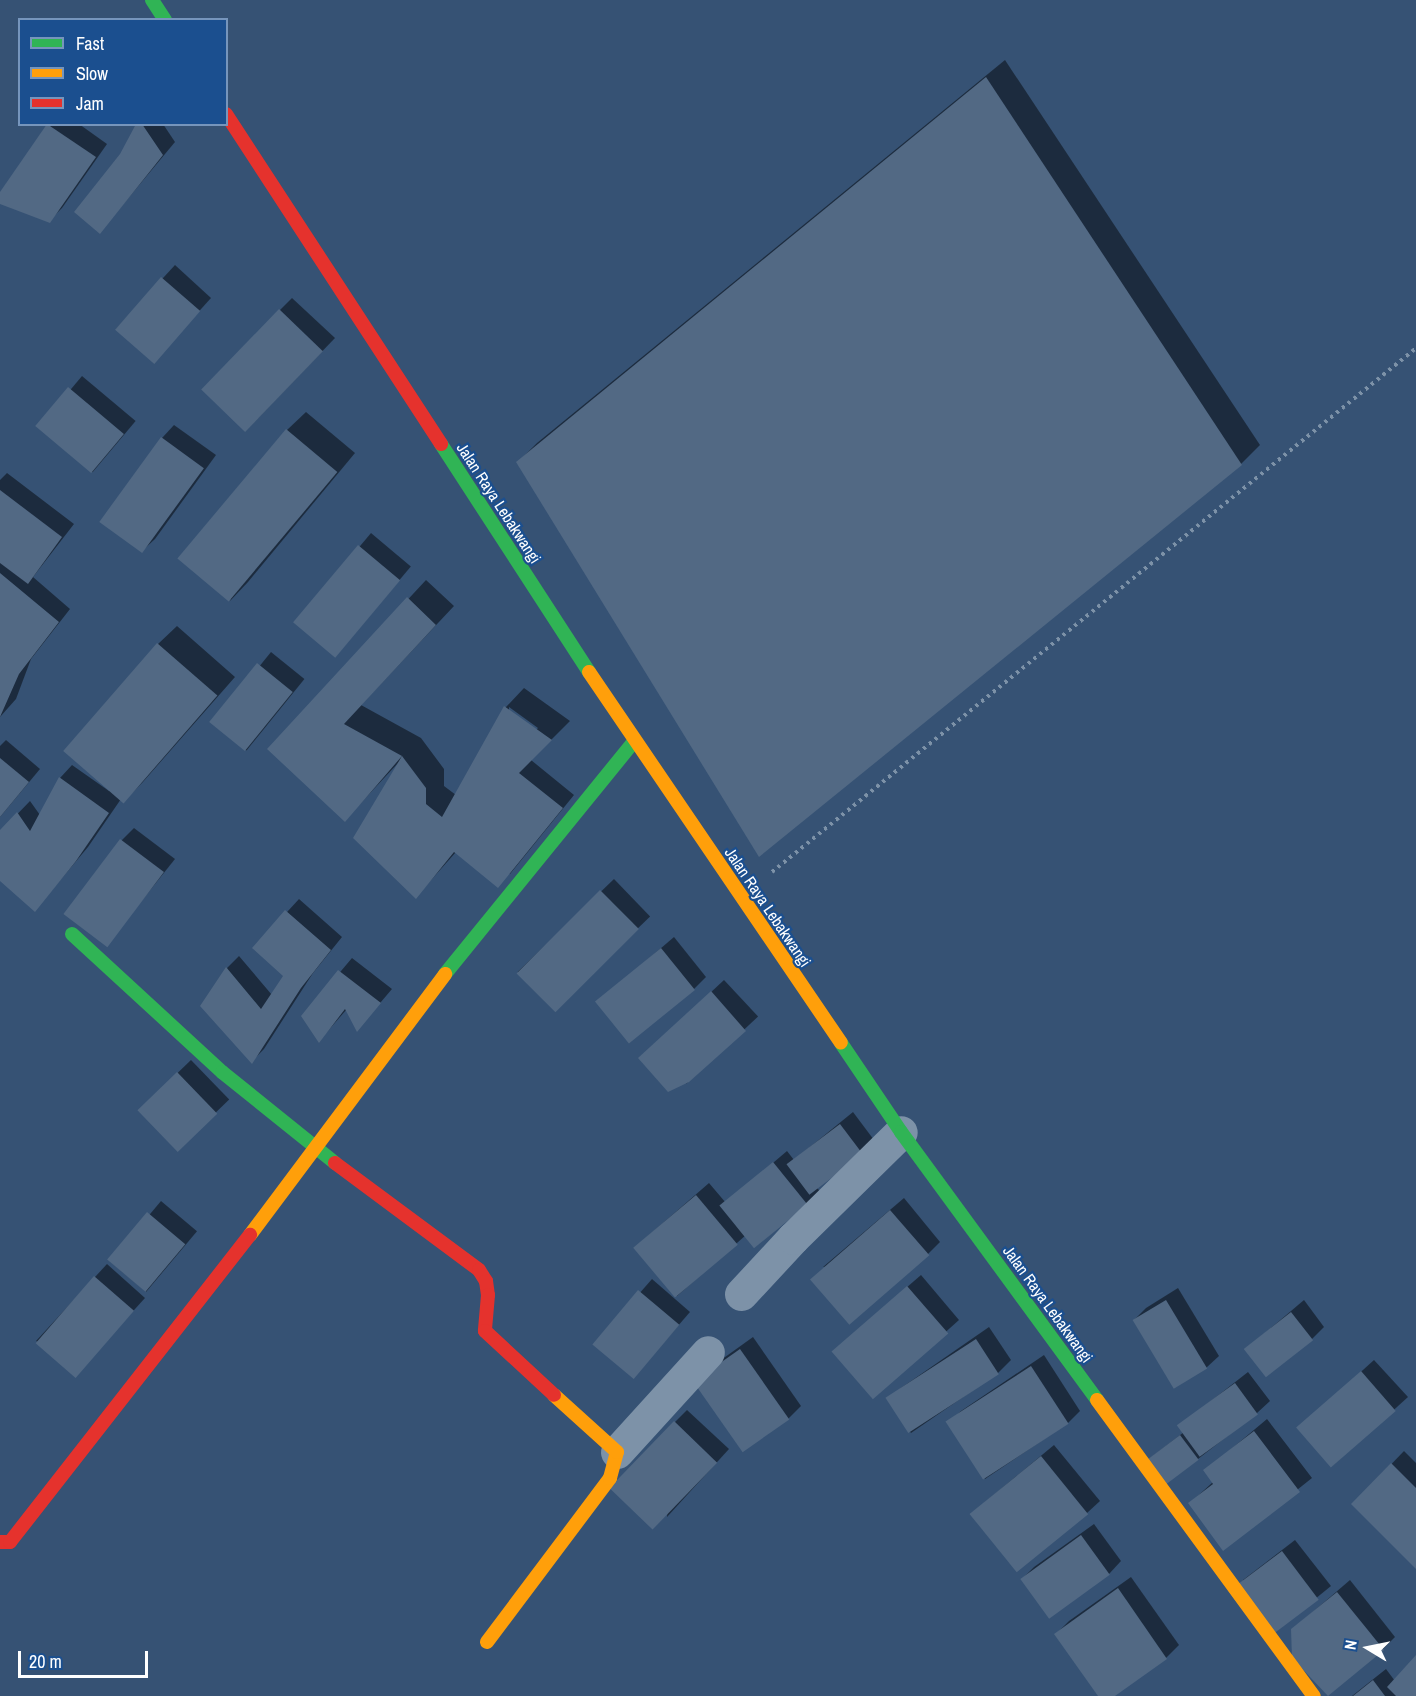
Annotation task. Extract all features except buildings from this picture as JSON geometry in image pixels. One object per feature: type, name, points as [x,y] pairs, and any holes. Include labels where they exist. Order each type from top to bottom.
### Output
[{"type":"street","points":[[152,0],[164,18]]},
{"type":"street","name":"Jalan Raya Lebakwangi","points":[[228,117],[636,740],[901,1132],[1314,1696]]},
{"type":"street","points":[[0,1542],[10,1542],[316,1149],[420,1005],[636,740]]},
{"type":"street","points":[[72,934],[222,1072],[316,1149],[479,1270],[486,1281],[488,1295],[485,1331],[617,1452]]},
{"type":"street","points":[[741,1294],[793,1238],[901,1132]]},
{"type":"street","points":[[487,1642],[610,1478],[617,1452],[708,1353]]},
{"type":"path","points":[[741,896],[1416,348]]},
{"type":"traffic: fast","points":[[152,0],[164,18]]},
{"type":"traffic: fast","points":[[441,444],[589,672]]},
{"type":"traffic: fast","points":[[445,974],[635,740]]},
{"type":"traffic: fast","points":[[72,934],[222,1072],[335,1163]]},
{"type":"traffic: fast","points":[[841,1043],[901,1132],[1097,1400]]},
{"type":"traffic: slow","points":[[589,672],[841,1043]]},
{"type":"traffic: slow","points":[[250,1235],[445,974]]},
{"type":"traffic: slow","points":[[487,1642],[610,1478],[617,1452],[554,1395]]},
{"type":"traffic: slow","points":[[1097,1400],[1314,1696]]},
{"type":"traffic: jam","points":[[228,117],[441,444]]},
{"type":"traffic: jam","points":[[335,1163],[479,1270],[486,1281],[488,1295],[485,1331],[554,1395]]},
{"type":"traffic: jam","points":[[0,1542],[10,1542],[250,1235]]}]
